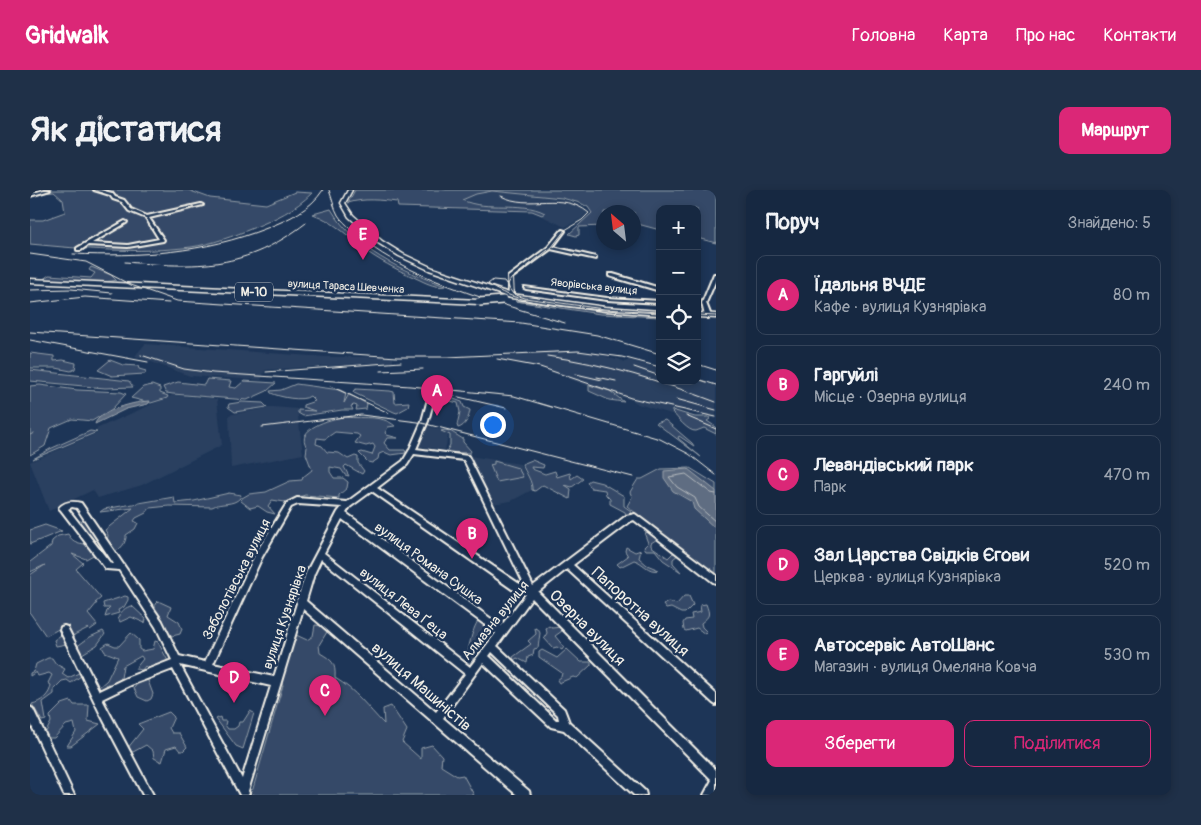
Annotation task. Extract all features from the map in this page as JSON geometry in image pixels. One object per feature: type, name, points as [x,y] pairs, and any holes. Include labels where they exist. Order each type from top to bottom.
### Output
[{"type":"main road","points":[[350,190],[343,200],[345,209],[372,236],[389,249],[431,269],[511,296],[605,309],[656,313]]},
{"type":"main road","name":"вулиця Тараса Шевченка","points":[[30,280],[479,302],[503,300],[511,296]]},
{"type":"main road","points":[[701,315],[716,316]]},
{"type":"street","points":[[30,195],[48,190]]},
{"type":"street","points":[[87,244],[128,246],[162,240],[147,217],[130,210],[123,201],[114,198],[111,194],[96,190]]},
{"type":"street","points":[[147,217],[200,205]]},
{"type":"street","points":[[79,249],[125,222]]},
{"type":"street","points":[[511,296],[510,278],[550,248],[563,231]]},
{"type":"street","points":[[550,248],[594,258]]},
{"type":"street","points":[[611,275],[656,289]]},
{"type":"street","points":[[708,316],[701,303],[716,275]]},
{"type":"street","name":"Яворівська вулиця","points":[[526,288],[607,299],[656,302]]},
{"type":"street","name":"вулиця Кузнярівка","points":[[245,793],[275,682],[310,573],[341,514],[348,505],[403,466],[412,451],[425,420],[431,399]]},
{"type":"street","points":[[412,451],[466,458],[532,592]]},
{"type":"street","name":"Озерна вулиця","points":[[372,488],[515,586],[532,592],[716,777]]},
{"type":"street","name":"Заболотівська вулиця","points":[[207,667],[259,555],[288,505],[297,500],[348,505]]},
{"type":"street","points":[[119,568],[109,567],[63,508],[71,504],[79,505],[120,563],[119,568],[159,624],[176,662],[245,793]]},
{"type":"street","name":"вулиця Романа Сушка","points":[[341,514],[502,632]]},
{"type":"street","name":"Алмазна вулиця","points":[[437,718],[532,592],[629,518],[635,517],[716,580]]},
{"type":"street","name":"вулиця Лева Ґеца","points":[[320,554],[471,673]]},
{"type":"street","name":"Папоротна вулиця","points":[[568,565],[716,700]]},
{"type":"street","name":"вулиця Машиністів","points":[[300,600],[525,795]]},
{"type":"street","points":[[64,630],[148,795]]},
{"type":"street","points":[[491,646],[562,712],[566,725],[641,795]]},
{"type":"street","points":[[483,657],[554,724],[566,725]]},
{"type":"street","points":[[97,697],[129,681],[176,662],[275,682]]},
{"type":"street","points":[[30,712],[69,795]]},
{"type":"street","points":[[709,795],[716,784]]},
{"type":"shaded area","points":[[30,190],[188,190],[210,198],[266,204],[295,192],[312,193],[292,209],[277,217],[223,239],[191,247],[131,250],[30,244],[30,220],[43,220],[65,212],[63,200],[54,192],[30,194]]},
{"type":"shaded area","points":[[355,190],[716,190],[716,243],[701,239],[701,205],[656,205],[656,229],[641,225],[641,205],[596,205],[596,226],[579,227],[579,235],[576,236],[569,234],[592,213],[588,207],[580,203],[562,198],[492,191],[476,194],[462,200],[482,205],[525,207],[545,213],[542,215],[532,211],[398,207],[397,202],[378,200],[360,200],[348,203]]},
{"type":"shaded area","points":[[483,190],[563,199],[581,206],[588,212],[581,219],[565,227],[542,216],[545,213],[535,208],[480,206],[480,204],[462,200],[464,191]]},
{"type":"shaded area","points":[[331,209],[341,224],[366,248],[396,266],[445,286],[429,284],[387,264],[369,253],[335,226],[313,214]]},
{"type":"shaded area","points":[[91,267],[111,275],[116,280],[93,282],[42,280],[49,275],[91,278],[95,273],[89,270]]},
{"type":"shaded area","points":[[515,301],[656,314],[656,317],[600,314]]},
{"type":"shaded area","points":[[145,344],[325,357],[393,357],[393,362],[265,370],[261,380],[190,376],[135,356]]},
{"type":"shaded area","points":[[548,351],[575,351],[599,354],[625,362],[629,360],[656,368],[656,385],[701,385],[701,381],[716,386],[716,419],[680,410],[678,416],[638,404],[632,400],[611,395],[541,368],[500,360],[499,356]]},
{"type":"shaded area","points":[[30,353],[54,356],[54,361],[63,360],[76,363],[75,369],[71,371],[56,368],[30,368]]},
{"type":"shaded area","points":[[110,360],[123,365],[138,366],[139,369],[146,371],[145,374],[112,376],[98,370]]},
{"type":"shaded area","points":[[30,370],[129,381],[133,387],[105,388],[30,381]]},
{"type":"shaded area","points":[[207,379],[231,381],[229,387],[236,388],[244,381],[276,383],[267,391],[247,400],[166,393],[163,387],[178,382],[204,385]]},
{"type":"shaded area","points":[[296,384],[340,390],[346,393],[344,403],[349,394],[367,404],[366,409],[356,410],[357,406],[354,405],[351,406],[353,410],[303,416],[298,413],[298,410],[315,411],[303,407],[303,405],[315,401],[310,396],[302,399],[291,398],[275,395],[270,391],[281,390]]},
{"type":"shaded area","points":[[40,385],[126,394],[112,409],[92,421],[72,419],[51,428],[45,446],[30,455],[30,386]]},
{"type":"shaded area","points":[[152,385],[160,388],[160,393],[168,396],[167,398],[151,403],[131,398],[143,387]]},
{"type":"shaded area","points":[[589,385],[610,391],[624,402],[609,400],[589,391]]},
{"type":"shaded area","points":[[356,389],[394,392],[395,403],[409,402],[408,407],[397,413],[394,412],[354,393],[353,391]]},
{"type":"shaded area","points":[[173,395],[217,399],[222,445],[142,485],[98,498],[93,490],[49,511],[30,462],[98,433],[96,429]]},
{"type":"shaded area","points":[[443,395],[462,402],[464,407],[470,410],[467,421],[461,427],[458,428],[457,425],[460,412],[458,403],[439,398]]},
{"type":"shaded area","points":[[242,402],[263,403],[267,407],[235,412],[228,407],[229,404]]},
{"type":"shaded area","points":[[273,407],[297,409],[303,454],[231,468],[229,415]]},
{"type":"shaded area","points":[[672,410],[695,417],[709,417],[710,419],[707,421],[716,427],[716,434],[704,428],[693,431],[686,427]]},
{"type":"shaded area","points":[[343,417],[377,418],[390,422],[395,426],[388,427],[385,433],[398,438],[387,438],[384,443],[390,450],[405,450],[406,453],[391,455],[384,452],[379,454],[378,459],[372,463],[368,462],[359,453],[372,455],[375,447],[373,444],[366,446],[355,443],[360,436],[357,434],[335,432],[325,439],[317,438],[316,444],[322,446],[327,452],[339,453],[348,459],[355,456],[358,457],[358,463],[364,471],[362,474],[346,465],[344,467],[349,476],[345,475],[341,469],[330,467],[330,472],[334,478],[343,478],[348,482],[347,488],[339,495],[339,498],[305,495],[285,502],[272,500],[268,506],[275,514],[267,512],[258,506],[250,508],[241,501],[242,498],[249,494],[266,492],[290,481],[302,480],[312,470],[306,454],[305,435],[315,426]]},
{"type":"shaded area","points":[[665,420],[692,443],[694,446],[679,436],[678,438],[701,457],[656,423]]},
{"type":"shaded area","points":[[426,426],[449,431],[445,450],[418,447]]},
{"type":"shaded area","points":[[445,430],[463,439],[463,442],[471,451],[470,453],[446,452],[450,445],[450,435],[441,431]]},
{"type":"shaded area","points":[[90,431],[97,432],[33,459],[50,449]]},
{"type":"shaded area","points":[[469,456],[520,464],[534,489],[511,501],[493,504]]},
{"type":"shaded area","points":[[532,460],[544,465],[543,468],[531,467],[532,469],[545,474],[555,471],[557,477],[570,473],[571,479],[577,475],[583,479],[572,487],[565,485],[571,489],[570,499],[543,485],[535,491],[532,490],[530,480],[522,464]]},
{"type":"shaded area","points":[[494,461],[518,468],[523,477],[497,482],[490,465],[494,464]]},
{"type":"shaded area","points":[[690,468],[716,484],[716,574],[698,563],[627,506],[632,497],[630,492],[638,479],[642,479],[661,469]]},
{"type":"shaded area","points":[[590,480],[602,483],[624,496],[624,506],[631,511],[630,515],[627,517],[625,512],[610,504],[610,499],[606,495],[605,490],[591,488],[587,482]]},
{"type":"shaded area","points":[[229,493],[241,495],[234,502],[212,507],[169,506],[150,508],[146,513],[136,518],[134,521],[138,523],[135,529],[126,535],[124,543],[120,548],[113,552],[107,543],[108,535],[105,530],[133,508],[100,512],[104,509],[174,497],[175,503],[194,501]]},
{"type":"shaded area","points":[[84,519],[114,565],[111,566],[77,523]]},
{"type":"shaded area","points":[[45,525],[62,531],[30,544],[30,530]]},
{"type":"shaded area","points":[[646,532],[654,534],[659,538],[651,543],[651,546],[668,558],[673,553],[679,554],[673,559],[673,563],[681,572],[663,560],[655,550],[646,550],[644,547],[648,543],[645,535]]},
{"type":"shaded area","points":[[68,534],[75,541],[90,545],[97,553],[86,559],[72,554],[83,563],[76,569],[101,598],[95,603],[97,603],[88,614],[97,625],[90,630],[88,628],[74,635],[74,638],[67,644],[56,646],[54,640],[61,635],[62,627],[46,636],[30,613],[30,575],[45,565],[30,572],[30,562],[51,546],[52,541],[58,536]]},
{"type":"shaded area","points":[[626,547],[635,552],[641,550],[639,558],[647,565],[659,570],[649,569],[634,560],[620,567],[617,564],[628,556],[625,551]]},
{"type":"shaded area","points":[[125,596],[128,597],[128,600],[124,607],[118,610],[119,613],[105,617],[110,608],[104,608],[103,603]]},
{"type":"shaded area","points":[[684,596],[689,596],[693,605],[685,613],[671,608],[666,609],[663,605],[668,602],[677,604]]},
{"type":"shaded area","points":[[158,601],[171,607],[168,615],[179,622],[182,629],[180,634],[172,636],[168,631],[155,611],[155,604]]},
{"type":"shaded area","points":[[706,604],[708,615],[701,623],[707,632],[705,634],[697,628],[684,630],[683,623],[685,620],[692,619],[691,614],[701,612],[700,605]]},
{"type":"shaded area","points":[[132,606],[146,619],[145,623],[131,617],[120,622],[118,617],[121,613],[126,608]]},
{"type":"shaded area","points":[[485,616],[498,632],[484,651],[480,649],[469,665],[468,650],[472,636],[476,624]]},
{"type":"shaded area","points":[[315,625],[330,627],[319,645],[320,653],[334,665],[335,678],[356,694],[384,724],[383,709],[391,706],[407,730],[402,742],[421,759],[421,748],[432,745],[442,756],[441,766],[457,776],[463,775],[474,795],[254,795],[252,792],[283,685],[280,680],[294,634],[307,640],[313,636]]},
{"type":"shaded area","points":[[549,626],[552,628],[562,627],[562,631],[555,636],[564,647],[562,650],[557,647],[553,648],[544,638],[547,633],[546,628]]},
{"type":"shaded area","points":[[535,628],[540,633],[538,648],[534,649],[533,655],[528,657],[527,663],[517,658],[514,660],[513,657],[531,644],[528,641],[536,634]]},
{"type":"shaded area","points":[[103,631],[105,634],[97,645],[82,654],[79,653],[76,647]]},
{"type":"shaded area","points":[[131,633],[139,640],[139,649],[142,651],[153,649],[155,641],[158,642],[168,661],[167,664],[150,670],[145,666],[142,670],[135,669],[143,659],[141,656],[123,666],[121,678],[116,684],[107,684],[105,688],[100,690],[99,687],[107,680],[118,657],[105,652],[102,647],[108,643],[119,646]]},
{"type":"shaded area","points":[[567,649],[581,662],[591,662],[591,665],[577,678],[573,677],[559,683],[557,680],[561,677],[562,673],[539,657],[539,652],[542,650],[557,658]]},
{"type":"shaded area","points":[[491,650],[530,686],[524,692],[486,656]]},
{"type":"shaded area","points":[[52,658],[56,664],[65,669],[62,674],[68,678],[81,672],[81,676],[71,683],[67,680],[62,681],[54,689],[54,694],[43,702],[46,720],[42,721],[32,704],[39,702],[47,695],[51,685],[48,683],[52,675],[49,673],[38,676],[36,672],[30,676],[30,673],[34,671],[36,664]]},
{"type":"shaded area","points":[[147,678],[153,694],[151,699],[147,701],[138,697],[134,688],[141,679]]},
{"type":"shaded area","points":[[71,701],[74,705],[89,705],[88,721],[100,724],[71,746],[67,746],[76,732],[74,723],[66,725],[54,738],[49,738],[45,734],[51,722],[50,716],[62,704]]},
{"type":"shaded area","points":[[250,711],[254,713],[243,749],[236,746],[216,719],[220,717],[221,721],[226,721],[225,725],[228,729],[234,729],[238,726],[239,722],[243,722]]},
{"type":"shaded area","points":[[169,712],[174,717],[169,728],[172,733],[179,733],[187,747],[183,751],[180,751],[176,746],[166,749],[162,762],[154,758],[153,751],[146,745],[133,752],[127,749],[143,729],[138,724]]},
{"type":"water","points":[[150,401],[148,404],[126,409],[95,424],[98,419],[110,411]]},
{"type":"water","points":[[688,469],[716,491],[716,529],[694,509],[692,502],[673,491],[664,478],[664,471]]},
{"type":"waterway","points":[[30,435],[34,433]]},
{"type":"tram line","points":[[656,312],[604,309],[525,298],[513,294],[504,281],[493,280],[488,284],[503,293],[545,304],[595,309],[656,313]]},
{"type":"tram line","points":[[701,315],[716,316]]},
{"type":"railway","points":[[73,254],[147,254],[220,243],[267,228],[291,217],[312,203],[323,190]]},
{"type":"railway","points":[[329,190],[342,221],[371,246],[395,261],[422,275],[482,298],[565,323]]},
{"type":"railway","points":[[501,196],[523,202],[556,201],[568,203],[578,206],[589,213],[582,220],[565,230],[552,247],[511,279],[508,284],[509,288]]},
{"type":"railway","points":[[125,262],[198,265],[241,258],[262,250],[306,223]]},
{"type":"railway","points":[[30,254],[86,262],[131,285],[177,301],[521,323],[597,335],[656,353]]},
{"type":"railway","points":[[30,290],[71,289],[112,293]]},
{"type":"railway","points":[[30,303],[85,297],[169,303]]},
{"type":"railway","points":[[30,332],[397,357],[447,357],[578,351],[622,357],[656,366]]},
{"type":"railway","points":[[30,340],[148,362]]},
{"type":"railway","points":[[141,355],[184,369],[213,373],[410,386],[514,396],[660,439],[689,454],[716,475]]},
{"type":"railway","points":[[547,356],[569,359],[633,374],[716,402]]},
{"type":"railway","points":[[497,359],[540,367],[631,398],[716,417]]},
{"type":"railway","points":[[266,372],[401,362]]},
{"type":"railway","points":[[701,365],[716,370]]},
{"type":"railway","points":[[634,367],[656,375]]},
{"type":"railway","points":[[381,371],[423,369]]},
{"type":"railway","points":[[576,374],[602,380]]},
{"type":"railway","points":[[597,377],[616,381]]},
{"type":"railway","points":[[701,380],[716,385]]},
{"type":"railway","points":[[330,386],[389,413]]},
{"type":"railway","points":[[450,395],[506,408]]},
{"type":"railway","points":[[676,399],[716,410]]},
{"type":"railway","points":[[262,427],[361,415],[418,422],[633,477]]},
{"type":"railway","points":[[686,416],[716,429]]},
{"type":"place","name":"Автосервіс АвтоШанс","points":[[363,260]]},
{"type":"place","name":"Їдальня ВЧДЕ","points":[[437,416]]},
{"type":"place","name":"Гаргуйлі","points":[[472,559]]},
{"type":"place","name":"Зал Царства Свідків Єгови","points":[[234,703]]},
{"type":"place","name":"Левандівський парк","points":[[325,716]]}]
